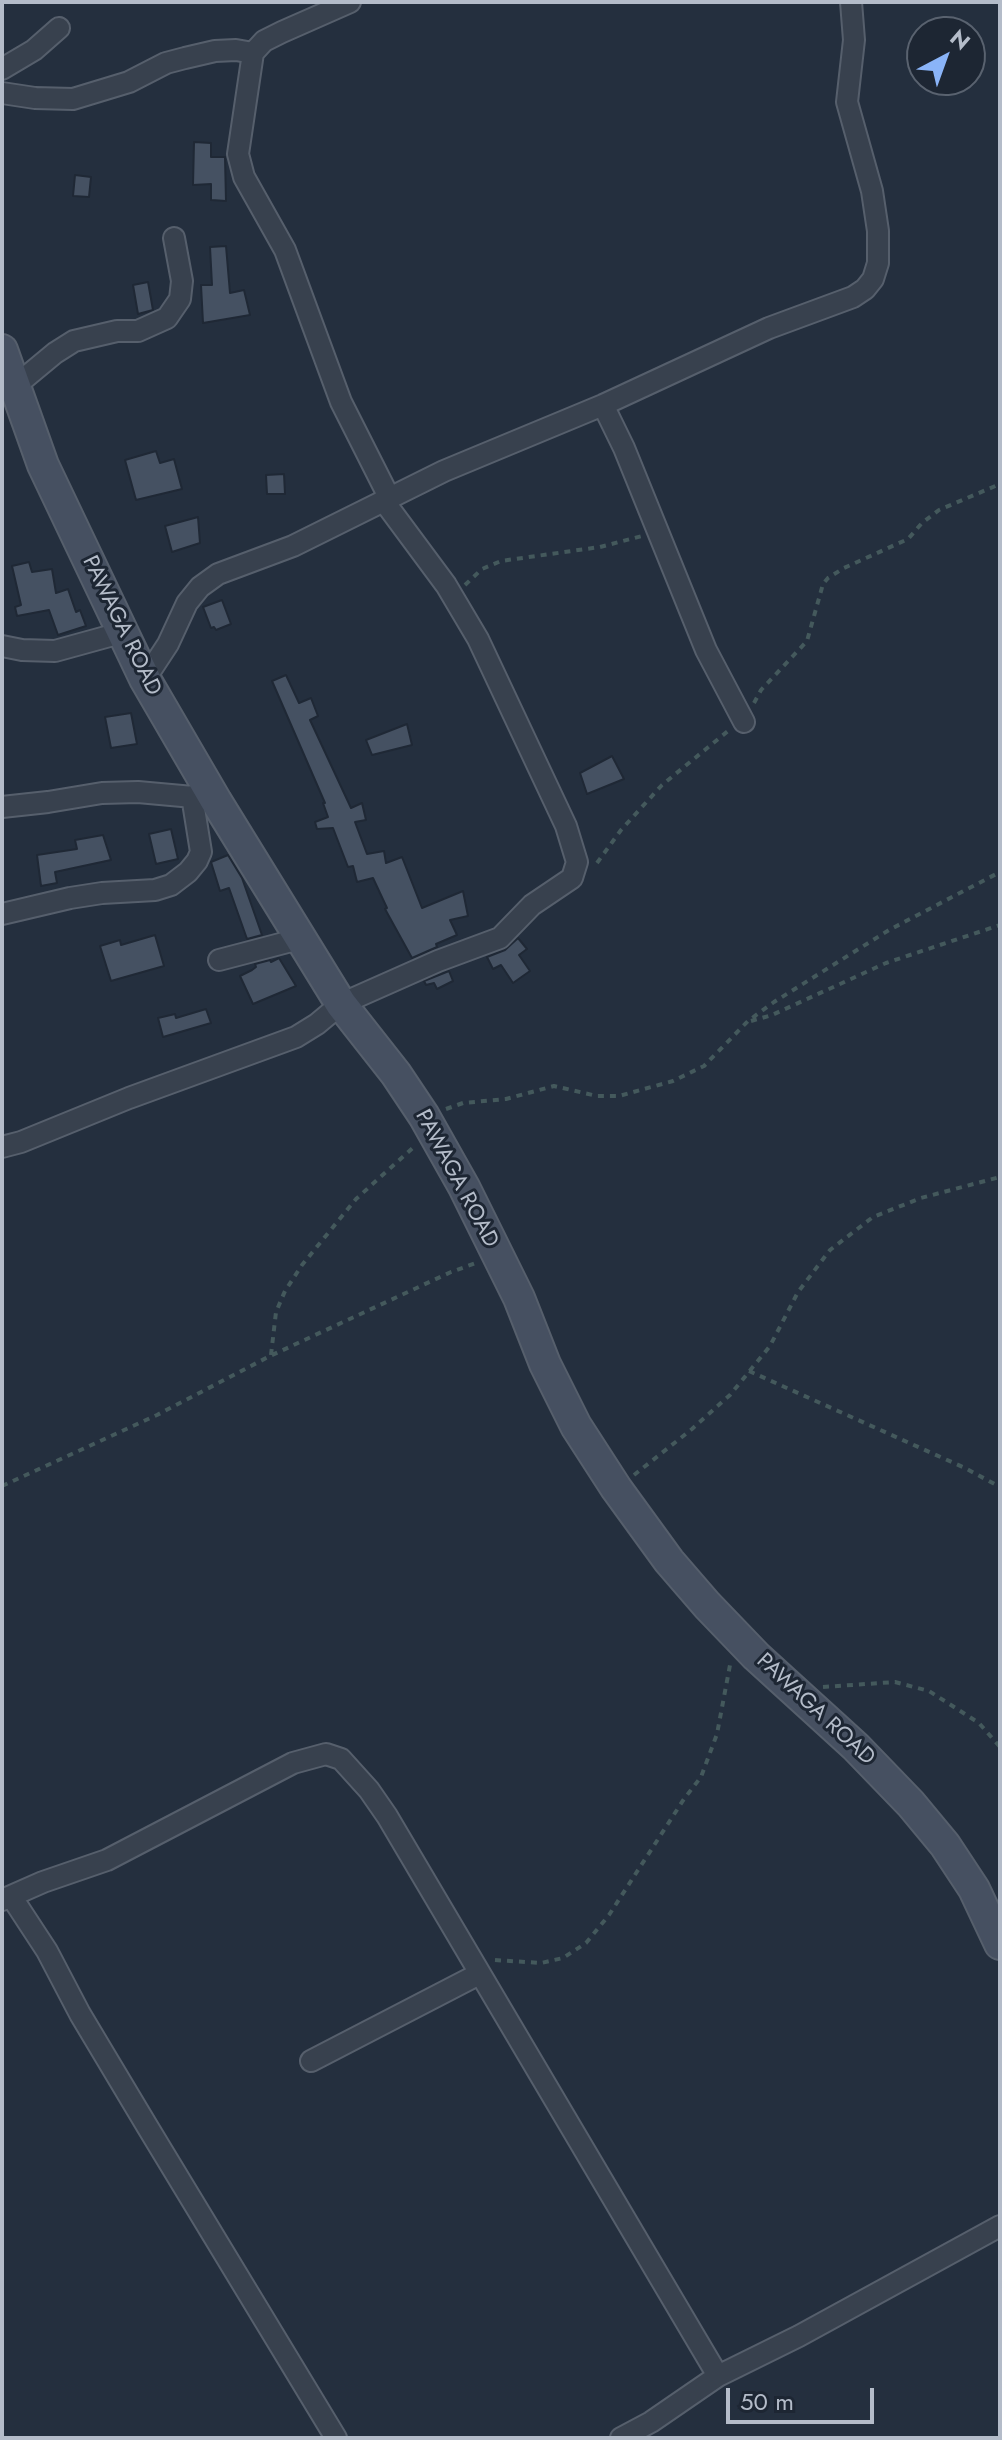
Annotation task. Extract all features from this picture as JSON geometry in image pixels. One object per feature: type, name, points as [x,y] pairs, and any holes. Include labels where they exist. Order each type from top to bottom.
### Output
[{"type":"main road","name":"PAWAGA ROAD","points":[[2,350],[43,465],[204,799],[341,1004],[396,1074],[428,1122],[519,1298],[545,1364],[576,1426],[669,1561],[734,1634],[865,1756],[945,1845],[974,1889],[1000,1944]]},
{"type":"street","points":[[2,1147],[296,1037],[341,1004],[438,961],[500,938],[532,905],[556,891],[574,875],[577,862],[575,852],[553,796],[478,639],[386,498],[341,402],[285,250],[244,177],[238,154],[253,53],[264,41],[350,2]]},
{"type":"street","points":[[145,679],[168,644],[187,603],[200,587],[218,574],[293,546],[386,498],[603,405],[769,328],[853,297],[873,279],[879,254],[878,231],[872,191],[847,102],[854,40],[851,2]]},
{"type":"street","points":[[2,69],[34,50],[59,28]]},
{"type":"street","points":[[2,93],[73,99],[129,82],[175,60],[215,51],[253,53]]},
{"type":"street","points":[[14,387],[74,341],[117,331],[138,331],[167,318],[180,299],[182,281],[174,238]]},
{"type":"street","points":[[603,405],[624,448],[706,650],[744,722]]},
{"type":"street","points":[[2,646],[55,651],[124,632]]},
{"type":"street","points":[[2,807],[102,793],[204,799],[201,852],[188,872],[171,885],[155,890],[70,898],[2,914]]},
{"type":"street","points":[[219,960],[299,939]]},
{"type":"street","points":[[336,2438],[80,2014],[47,1951],[7,1898],[107,1860],[232,1797],[266,1776],[293,1763],[326,1754],[341,1759],[369,1790],[456,1930],[718,2376]]},
{"type":"street","points":[[311,2061],[474,1965]]},
{"type":"street","points":[[621,2438],[651,2422],[718,2376],[799,2336],[1000,2226]]},
{"type":"path","points":[[574,875],[592,869],[630,820],[670,778],[729,729],[744,722],[761,690],[807,641],[823,584],[828,578],[908,539],[939,510],[1000,484]]},
{"type":"path","points":[[455,600],[468,581],[482,569],[501,561],[600,547],[658,532]]},
{"type":"path","points":[[270,1356],[276,1312],[302,1265],[356,1199],[397,1165],[428,1122],[453,1106],[506,1099],[554,1086],[597,1096],[619,1096],[642,1091],[704,1066],[748,1021],[774,1002],[889,930],[1000,872]]},
{"type":"path","points":[[748,1021],[772,1015],[886,963],[1000,925]]},
{"type":"path","points":[[616,1488],[730,1395],[770,1346],[798,1292],[830,1250],[873,1217],[921,1198],[1000,1177]]},
{"type":"path","points":[[2,1486],[157,1415],[270,1356],[451,1272],[497,1257]]},
{"type":"path","points":[[749,1371],[965,1468],[1000,1487]]},
{"type":"path","points":[[474,1965],[487,1961],[554,1961],[586,1943],[609,1915],[701,1777],[722,1708],[734,1634]]},
{"type":"path","points":[[793,1689],[895,1682],[929,1691],[979,1723],[1000,1747]]},
{"type":"building","points":[[194,142],[211,143],[211,157],[225,157],[226,201],[211,200],[211,184],[193,185]]},
{"type":"building","points":[[75,175],[91,177],[89,197],[73,196]]},
{"type":"building","points":[[226,246],[230,293],[244,290],[250,315],[203,323],[201,285],[212,285],[210,247]]},
{"type":"building","points":[[148,282],[153,310],[138,314],[133,285]]},
{"type":"building","points":[[156,451],[160,463],[174,459],[182,489],[136,500],[125,460]]},
{"type":"building","points":[[284,474],[285,494],[267,494],[266,475]]},
{"type":"building","points":[[198,517],[200,543],[172,552],[165,526]]},
{"type":"building","points":[[29,562],[32,572],[52,569],[56,593],[68,589],[76,612],[80,610],[86,626],[58,635],[49,610],[17,616],[15,607],[21,605],[12,566]]},
{"type":"building","points":[[222,600],[231,624],[216,630],[211,628],[203,607]]},
{"type":"building","points":[[286,675],[299,703],[311,698],[318,716],[310,720],[351,808],[362,803],[366,820],[355,822],[367,854],[384,851],[386,863],[402,857],[422,908],[463,891],[468,916],[450,920],[457,935],[412,958],[385,909],[373,878],[357,882],[353,866],[348,867],[333,828],[317,829],[315,822],[328,817],[325,803],[272,681]]},
{"type":"building","points":[[131,713],[137,744],[111,748],[105,717]]},
{"type":"building","points":[[407,724],[412,745],[372,755],[366,740]]},
{"type":"building","points":[[612,756],[624,779],[587,794],[580,773]]},
{"type":"building","points":[[171,829],[178,859],[156,864],[149,834]]},
{"type":"building","points":[[103,835],[111,860],[55,872],[57,883],[41,886],[37,855],[77,849],[75,840]]},
{"type":"building","points":[[228,855],[242,878],[262,935],[247,939],[229,888],[220,891],[211,862]]},
{"type":"building","points":[[155,935],[164,966],[111,981],[100,946],[120,940],[121,945]]},
{"type":"building","points":[[518,938],[527,949],[519,955],[530,971],[513,983],[501,965],[493,969],[487,957],[505,950]]},
{"type":"building","points":[[279,958],[296,986],[253,1004],[240,976],[256,967],[255,964]]},
{"type":"building","points":[[449,971],[453,981],[437,989],[434,983],[426,985],[424,981]]},
{"type":"building","points":[[206,1009],[211,1023],[163,1037],[158,1018],[175,1014],[176,1018]]}]
